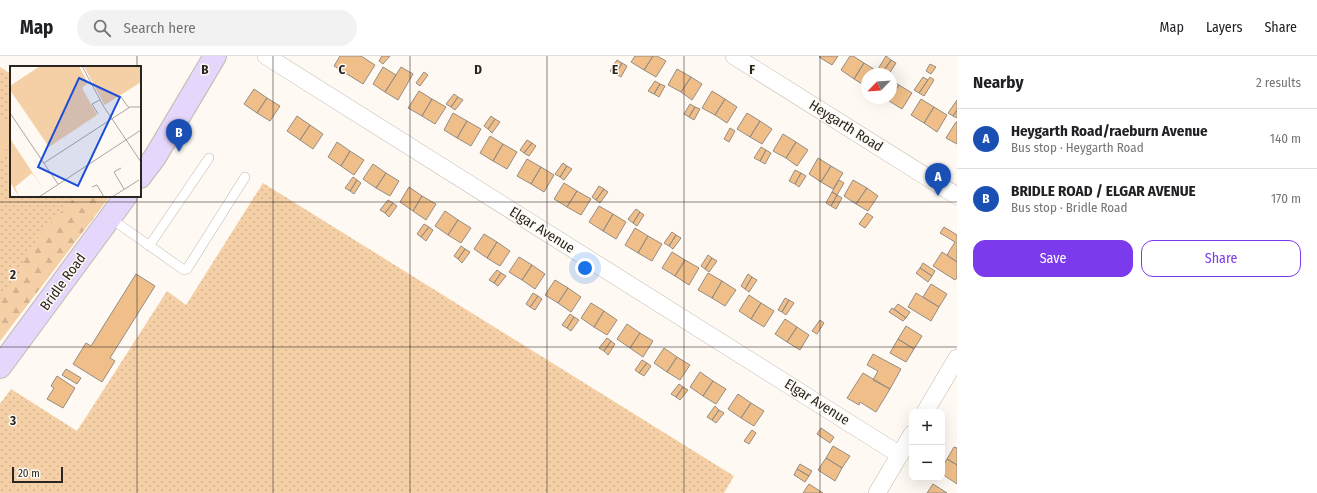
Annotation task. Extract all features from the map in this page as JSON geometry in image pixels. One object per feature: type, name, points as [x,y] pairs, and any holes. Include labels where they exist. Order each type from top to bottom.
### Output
[{"type":"street","points":[[141,176],[155,157],[215,56]]},
{"type":"street","name":"Elgar Avenue","points":[[266,56],[900,455]]},
{"type":"street","name":"Heygarth Road","points":[[734,56],[957,196]]},
{"type":"street","name":"Bridle Road","points":[[0,368],[125,197]]},
{"type":"street","points":[[927,409],[957,358]]},
{"type":"street","points":[[877,493],[909,439]]},
{"type":"lane","points":[[149,246],[209,158]]},
{"type":"lane","points":[[110,218],[184,270],[187,269],[246,177]]},
{"type":"green space","points":[[0,67],[10,73],[10,197],[109,197],[0,341]]},
{"type":"green space","points":[[0,117],[10,123],[10,143],[0,160]]},
{"type":"green space","points":[[263,183],[734,476],[724,493],[0,493],[0,404],[11,389],[77,431],[167,291],[186,305]]},
{"type":"green space","points":[[75,197],[109,197],[0,341],[0,301],[42,232]]},
{"type":"building","points":[[340,56],[361,56],[375,65],[363,84],[334,66]]},
{"type":"building","points":[[382,56],[390,56],[383,64],[379,61]]},
{"type":"building","points":[[635,56],[653,56],[644,70],[631,62]]},
{"type":"building","points":[[653,56],[657,56],[666,61],[656,77],[644,70]]},
{"type":"building","points":[[838,56],[832,65],[819,57]]},
{"type":"building","points":[[850,56],[853,56],[864,63],[854,79],[841,70]]},
{"type":"building","points":[[886,56],[891,60],[886,68],[879,68]]},
{"type":"building","points":[[617,60],[622,63],[616,74],[610,71]]},
{"type":"building","points":[[891,60],[896,63],[893,68],[886,68]]},
{"type":"building","points":[[622,63],[627,66],[621,77],[616,74]]},
{"type":"building","points":[[864,63],[872,68],[861,68],[861,83],[854,79]]},
{"type":"building","points":[[930,64],[936,67],[931,74],[926,71]]},
{"type":"building","points":[[383,67],[396,75],[385,92],[373,84]]},
{"type":"building","points":[[401,67],[413,74],[398,100],[385,92]]},
{"type":"building","points":[[677,69],[691,77],[681,92],[668,85]]},
{"type":"building","points":[[424,72],[428,75],[420,86],[416,83]]},
{"type":"building","points":[[691,77],[702,84],[692,100],[681,92]]},
{"type":"building","points":[[923,77],[928,80],[919,93],[914,90]]},
{"type":"building","points":[[930,77],[934,80],[924,96],[919,93]]},
{"type":"building","points":[[655,81],[660,84],[654,94],[648,91]]},
{"type":"building","points":[[660,84],[665,86],[659,97],[654,94]]},
{"type":"building","points":[[899,85],[912,93],[902,109],[894,104],[897,104],[897,88]]},
{"type":"building","points":[[254,89],[267,98],[257,113],[244,104]]},
{"type":"building","points":[[419,91],[432,99],[422,116],[408,108]]},
{"type":"building","points":[[712,91],[725,99],[715,115],[702,108]]},
{"type":"building","points":[[454,94],[458,97],[451,107],[446,104]]},
{"type":"building","points":[[458,97],[463,100],[455,110],[451,107]]},
{"type":"building","points":[[267,98],[280,106],[270,121],[257,113]]},
{"type":"building","points":[[432,99],[446,107],[435,124],[422,116]]},
{"type":"building","points":[[725,99],[737,107],[727,123],[715,115]]},
{"type":"building","points":[[921,99],[934,107],[924,123],[911,115]]},
{"type":"building","points":[[957,100],[957,110],[953,116],[948,113]]},
{"type":"building","points":[[690,104],[695,107],[689,117],[684,114]]},
{"type":"building","points":[[695,107],[700,109],[694,120],[689,117]]},
{"type":"building","points":[[934,107],[947,115],[937,132],[924,123]]},
{"type":"building","points":[[957,110],[957,118],[953,116]]},
{"type":"building","points":[[453,113],[467,121],[457,138],[444,130]]},
{"type":"building","points":[[747,113],[760,121],[750,137],[737,129]]},
{"type":"building","points":[[297,116],[310,125],[300,140],[287,131]]},
{"type":"building","points":[[491,116],[495,119],[488,129],[484,126]]},
{"type":"building","points":[[495,119],[500,122],[492,133],[488,129]]},
{"type":"building","points":[[467,121],[481,129],[471,146],[457,138]]},
{"type":"building","points":[[760,121],[772,129],[762,144],[750,137]]},
{"type":"building","points":[[957,122],[957,144],[946,138]]},
{"type":"building","points":[[310,125],[323,134],[313,149],[300,140]]},
{"type":"building","points":[[730,128],[735,131],[729,142],[724,139]]},
{"type":"building","points":[[783,134],[796,142],[786,158],[773,151]]},
{"type":"building","points":[[490,136],[503,144],[493,161],[480,153]]},
{"type":"building","points":[[527,140],[532,143],[524,153],[520,150]]},
{"type":"building","points":[[337,142],[350,151],[341,166],[328,157]]},
{"type":"building","points":[[796,142],[808,150],[797,166],[786,158]]},
{"type":"building","points":[[532,143],[536,146],[529,156],[524,153]]},
{"type":"building","points":[[503,144],[517,152],[507,169],[493,161]]},
{"type":"building","points":[[761,147],[766,150],[760,161],[754,158]]},
{"type":"building","points":[[766,150],[771,153],[765,164],[760,161]]},
{"type":"building","points":[[350,151],[364,160],[354,175],[341,166]]},
{"type":"building","points":[[818,158],[831,166],[821,182],[809,174]]},
{"type":"building","points":[[527,159],[541,167],[531,184],[517,176]]},
{"type":"building","points":[[563,163],[567,166],[560,177],[555,174]]},
{"type":"building","points":[[373,164],[386,173],[376,188],[363,179]]},
{"type":"building","points":[[567,166],[572,169],[564,180],[560,177]]},
{"type":"building","points":[[831,166],[843,173],[833,189],[821,182]]},
{"type":"building","points":[[541,167],[554,175],[544,192],[531,184]]},
{"type":"building","points":[[795,170],[801,173],[795,184],[789,181]]},
{"type":"building","points":[[386,173],[399,181],[390,196],[376,188]]},
{"type":"building","points":[[801,173],[806,176],[799,187],[795,184]]},
{"type":"building","points":[[353,177],[357,180],[350,191],[345,188]]},
{"type":"building","points":[[357,180],[361,183],[354,194],[350,191]]},
{"type":"building","points":[[839,180],[844,183],[837,195],[832,192]]},
{"type":"building","points":[[853,180],[867,188],[856,204],[844,196]]},
{"type":"building","points":[[564,183],[577,191],[567,207],[554,199]]},
{"type":"building","points":[[599,186],[604,189],[596,200],[592,197]]},
{"type":"building","points":[[409,187],[422,196],[413,211],[400,202]]},
{"type":"building","points":[[867,188],[878,196],[868,211],[856,204]]},
{"type":"building","points":[[604,189],[608,192],[600,203],[596,200]]},
{"type":"building","points":[[577,191],[591,199],[581,215],[567,207]]},
{"type":"building","points":[[832,192],[837,195],[831,206],[826,203]]},
{"type":"building","points":[[837,195],[842,198],[836,209],[831,206]]},
{"type":"building","points":[[422,196],[436,204],[426,220],[413,211]]},
{"type":"building","points":[[388,200],[393,203],[385,213],[380,210]]},
{"type":"building","points":[[393,203],[397,206],[389,217],[385,213]]},
{"type":"building","points":[[599,206],[613,214],[603,231],[589,222]]},
{"type":"building","points":[[636,209],[640,212],[633,223],[628,219]]},
{"type":"building","points":[[445,211],[458,220],[448,235],[435,226]]},
{"type":"building","points":[[640,212],[644,215],[637,226],[633,223]]},
{"type":"building","points":[[867,213],[873,217],[865,228],[859,224]]},
{"type":"building","points":[[613,214],[626,222],[616,239],[603,231]]},
{"type":"building","points":[[458,220],[471,228],[461,243],[448,235]]},
{"type":"building","points":[[424,224],[429,227],[421,237],[417,234]]},
{"type":"building","points":[[429,227],[433,230],[426,241],[421,237]]},
{"type":"building","points":[[944,227],[957,235],[957,262],[947,255],[955,242],[940,233]]},
{"type":"building","points":[[635,228],[648,236],[638,253],[625,245]]},
{"type":"building","points":[[672,232],[676,235],[669,246],[664,243]]},
{"type":"building","points":[[484,234],[497,242],[487,258],[474,249]]},
{"type":"building","points":[[676,235],[681,238],[673,249],[669,246]]},
{"type":"building","points":[[648,236],[662,244],[652,261],[638,253]]},
{"type":"building","points":[[497,242],[510,251],[500,266],[487,258]]},
{"type":"building","points":[[461,246],[465,249],[458,259],[454,256]]},
{"type":"building","points":[[465,249],[470,252],[462,263],[458,259]]},
{"type":"building","points":[[672,252],[685,260],[675,276],[662,268]]},
{"type":"building","points":[[942,252],[957,262],[957,278],[955,280],[933,266]]},
{"type":"building","points":[[708,255],[712,258],[705,269],[701,266]]},
{"type":"building","points":[[519,257],[532,265],[522,280],[509,272]]},
{"type":"building","points":[[712,258],[717,261],[709,272],[705,269]]},
{"type":"building","points":[[685,260],[699,268],[689,285],[675,276]]},
{"type":"building","points":[[923,263],[935,271],[932,276],[920,268]]},
{"type":"building","points":[[532,265],[545,274],[535,289],[522,280]]},
{"type":"building","points":[[920,268],[932,276],[928,282],[916,273]]},
{"type":"building","points":[[497,270],[501,273],[494,283],[489,280]]},
{"type":"building","points":[[501,273],[506,276],[498,286],[494,283]]},
{"type":"building","points":[[708,273],[722,281],[712,298],[698,290]]},
{"type":"building","points":[[136,274],[155,286],[110,358],[115,361],[102,382],[73,364],[86,343],[91,346]]},
{"type":"building","points":[[748,274],[752,277],[745,289],[741,286]]},
{"type":"building","points":[[752,277],[757,280],[749,292],[745,289]]},
{"type":"building","points":[[555,280],[568,288],[558,303],[545,295]]},
{"type":"building","points":[[722,281],[736,290],[725,306],[712,298]]},
{"type":"building","points":[[931,284],[947,294],[939,307],[923,297]]},
{"type":"building","points":[[568,288],[581,297],[571,312],[558,303]]},
{"type":"building","points":[[533,293],[538,296],[530,307],[526,304]]},
{"type":"building","points":[[916,293],[939,307],[931,321],[908,307]]},
{"type":"building","points":[[749,295],[761,303],[751,319],[739,311]]},
{"type":"building","points":[[538,296],[542,299],[535,310],[530,307]]},
{"type":"building","points":[[785,298],[789,300],[782,312],[778,310]]},
{"type":"building","points":[[789,300],[794,303],[786,315],[782,312]]},
{"type":"building","points":[[591,303],[604,311],[594,327],[581,318]]},
{"type":"building","points":[[761,303],[774,311],[764,327],[751,319]]},
{"type":"building","points":[[898,304],[910,312],[906,318],[894,309]]},
{"type":"building","points":[[892,308],[906,318],[903,321],[889,312]]},
{"type":"building","points":[[604,311],[617,320],[607,335],[594,327]]},
{"type":"building","points":[[570,314],[574,317],[567,328],[562,325]]},
{"type":"building","points":[[574,317],[579,320],[571,331],[567,328]]},
{"type":"building","points":[[785,319],[797,327],[787,342],[775,334]]},
{"type":"building","points":[[820,320],[824,323],[817,334],[812,331]]},
{"type":"building","points":[[627,324],[640,333],[630,348],[617,339]]},
{"type":"building","points":[[906,326],[922,336],[914,349],[898,339]]},
{"type":"building","points":[[797,327],[809,335],[800,350],[787,342]]},
{"type":"building","points":[[640,333],[653,341],[643,357],[630,348]]},
{"type":"building","points":[[607,338],[611,341],[604,351],[599,348]]},
{"type":"building","points":[[898,339],[914,349],[906,362],[890,353]]},
{"type":"building","points":[[611,341],[615,344],[608,355],[604,351]]},
{"type":"building","points":[[664,348],[677,357],[667,372],[654,363]]},
{"type":"building","points":[[873,354],[901,369],[890,389],[873,380],[878,371],[867,365]]},
{"type":"building","points":[[677,357],[690,365],[680,380],[667,372]]},
{"type":"building","points":[[642,360],[647,363],[639,373],[635,370]]},
{"type":"building","points":[[647,363],[651,366],[644,376],[639,373]]},
{"type":"building","points":[[66,369],[81,378],[77,384],[62,375]]},
{"type":"building","points":[[700,372],[713,381],[703,396],[690,387]]},
{"type":"building","points":[[863,373],[890,389],[876,412],[860,402],[859,405],[847,398]]},
{"type":"building","points":[[57,376],[75,388],[63,408],[47,399],[54,388],[51,386]]},
{"type":"building","points":[[713,381],[726,389],[716,404],[703,396]]},
{"type":"building","points":[[679,384],[683,387],[676,397],[671,394]]},
{"type":"building","points":[[683,387],[688,390],[680,400],[676,397]]},
{"type":"building","points":[[738,394],[751,403],[741,418],[728,409]]},
{"type":"building","points":[[751,403],[764,411],[754,426],[741,418]]},
{"type":"building","points":[[715,406],[719,410],[712,420],[707,417]]},
{"type":"building","points":[[719,410],[724,413],[716,423],[712,420]]},
{"type":"building","points":[[821,428],[834,437],[830,443],[817,434]]},
{"type":"building","points":[[752,430],[756,433],[749,444],[744,441]]},
{"type":"building","points":[[833,446],[850,456],[842,468],[826,458]]},
{"type":"building","points":[[954,447],[957,448],[957,465],[947,459]]},
{"type":"building","points":[[826,458],[842,468],[835,481],[818,470]]},
{"type":"building","points":[[947,459],[957,465],[957,484],[945,476],[945,462]]},
{"type":"building","points":[[800,464],[812,471],[809,476],[797,469]]},
{"type":"building","points":[[797,469],[809,476],[805,482],[794,475]]},
{"type":"building","points":[[809,484],[823,493],[803,493]]},
{"type":"building","points":[[933,484],[947,493],[927,493]]},
{"type":"place","name":"BRIDLE ROAD / ELGAR AVENUE","points":[[179,152]]},
{"type":"place","name":"Heygarth Road/raeburn Avenue","points":[[938,196]]}]
